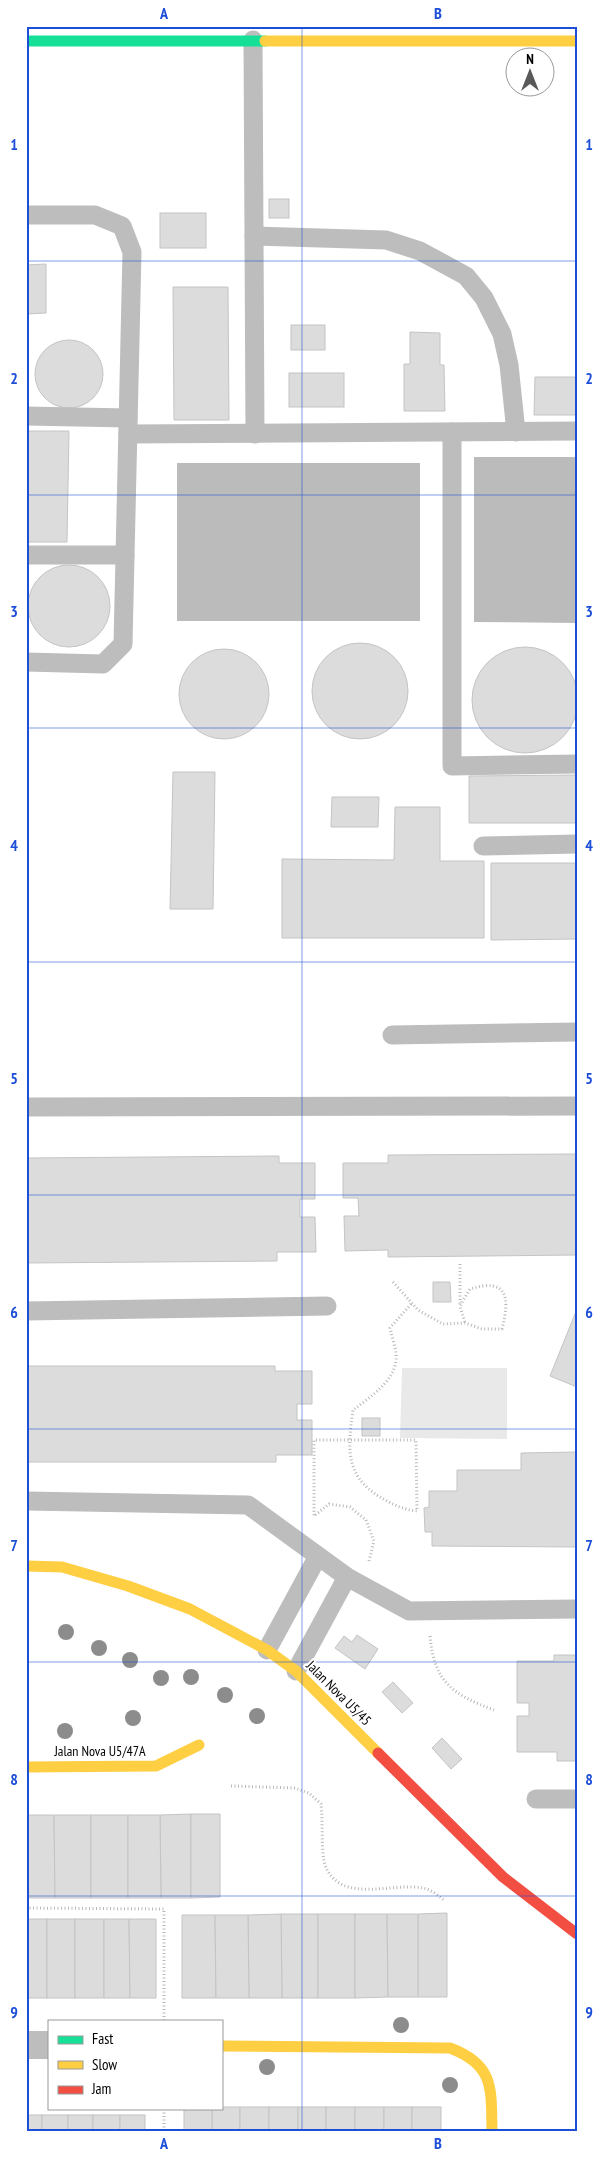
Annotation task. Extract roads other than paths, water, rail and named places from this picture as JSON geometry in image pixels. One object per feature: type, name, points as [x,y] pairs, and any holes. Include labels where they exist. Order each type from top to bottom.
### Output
[{"type":"street","points":[[26,41],[577,41]]},
{"type":"street","name":"Jalan Nova U5/45","points":[[26,1566],[62,1567],[128,1586],[190,1609],[267,1650],[296,1671],[503,1877],[577,1934]]},
{"type":"street","name":"Jalan Nova U5/47A","points":[[26,1767],[156,1766],[199,1745]]},
{"type":"street","points":[[26,2045],[48,2045]]},
{"type":"street","points":[[222,2046],[450,2048],[467,2053],[488,2076],[492,2095],[492,2131]]},
{"type":"lane","points":[[253,40],[255,434]]},
{"type":"lane","points":[[26,215],[95,215],[122,226],[132,252],[123,644],[103,664],[26,662]]},
{"type":"lane","points":[[254,236],[386,240],[420,251],[466,276],[484,298],[502,334],[509,365],[516,432]]},
{"type":"lane","points":[[26,416],[128,426],[255,434],[577,431]]},
{"type":"lane","points":[[452,432],[452,766],[577,764]]},
{"type":"lane","points":[[26,555],[125,555]]},
{"type":"lane","points":[[483,846],[577,844]]},
{"type":"lane","points":[[392,1035],[577,1032]]},
{"type":"lane","points":[[26,1107],[577,1106]]},
{"type":"lane","points":[[26,1311],[327,1306]]},
{"type":"lane","points":[[26,1501],[248,1505],[363,1587],[409,1611],[577,1609]]},
{"type":"lane","points":[[267,1650],[318,1556]]},
{"type":"lane","points":[[296,1671],[347,1576]]},
{"type":"lane","points":[[536,1799],[577,1799]]}]
